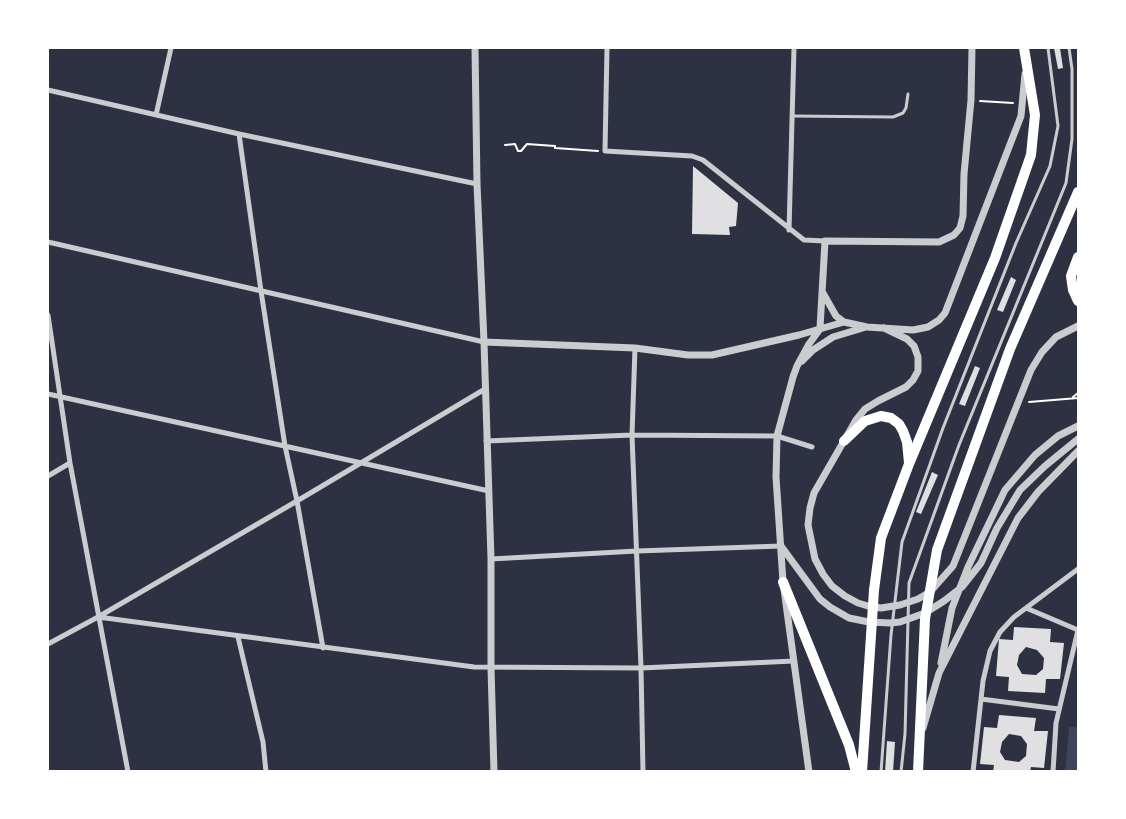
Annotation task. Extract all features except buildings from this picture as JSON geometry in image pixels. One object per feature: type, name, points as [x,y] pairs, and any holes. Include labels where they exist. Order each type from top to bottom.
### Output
[{"type":"highway","points":[[862,772],[874,590],[881,538],[909,464],[995,258],[1031,155],[1035,115],[1024,48]]},
{"type":"highway","points":[[918,772],[925,619],[936,550],[1010,349],[1078,192]]},
{"type":"highway","points":[[1078,257],[1071,276],[1073,290],[1078,301]]},
{"type":"highway","points":[[844,441],[865,421],[881,416],[891,418],[899,424],[903,431],[907,442],[909,464]]},
{"type":"highway","points":[[783,582],[849,745],[856,772]]},
{"type":"street","points":[[156,115],[170,48]]},
{"type":"street","points":[[475,48],[477,184],[491,559],[491,668],[494,772]]},
{"type":"street","points":[[607,48],[605,151],[692,156],[703,160],[804,240],[939,242],[954,235],[960,228],[964,216],[964,174],[971,100],[972,48]]},
{"type":"street","points":[[789,230],[794,48]]},
{"type":"street","points":[[823,293],[836,316],[844,322],[867,327],[913,330],[928,327],[939,320],[945,313],[1022,116],[1026,63]]},
{"type":"street","points":[[48,90],[239,134],[477,184]]},
{"type":"street","points":[[239,134],[285,446],[323,648]]},
{"type":"street","points":[[809,772],[783,582],[776,477],[777,436],[796,366],[808,344],[820,328],[825,241]]},
{"type":"street","points":[[48,242],[484,342],[635,348],[712,355],[844,322]]},
{"type":"street","points":[[48,315],[70,463],[128,772]]},
{"type":"street","points":[[884,328],[907,339],[914,346],[918,357],[918,371],[906,387],[878,400],[865,409],[856,420],[822,478],[810,508],[808,525],[815,559],[832,586],[845,596],[868,606],[881,608],[900,605],[918,599],[930,592],[953,566],[1031,370],[1042,352],[1056,337],[1078,326]]},
{"type":"street","points":[[796,366],[813,350],[834,337],[867,327]]},
{"type":"street","points":[[635,348],[632,435],[643,772]]},
{"type":"street","points":[[48,644],[297,502],[485,389]]},
{"type":"street","points":[[48,394],[489,491]]},
{"type":"street","points":[[920,738],[939,673],[952,608],[968,567],[998,503],[1013,480],[1030,460],[1058,436],[1078,426]]},
{"type":"street","points":[[486,441],[632,435],[777,436],[812,447]]},
{"type":"street","points":[[781,546],[812,589],[830,607],[849,618],[890,623],[900,622],[925,613],[944,602],[962,587],[981,564],[997,528],[1020,490],[1045,466],[1078,439]]},
{"type":"street","points":[[939,673],[1025,508],[1078,451]]},
{"type":"street","points":[[48,476],[70,463]]},
{"type":"street","points":[[491,559],[781,546]]},
{"type":"street","points":[[972,772],[983,681],[990,651],[1000,632],[1014,617],[1078,569]]},
{"type":"street","points":[[1026,608],[1078,630],[1056,723],[1053,772]]},
{"type":"street","points":[[98,617],[455,666],[491,668],[641,668],[794,661]]},
{"type":"street","points":[[238,637],[263,742],[266,772]]},
{"type":"street","points":[[981,699],[1059,709]]},
{"type":"lane","points":[[881,772],[891,635],[902,542],[943,428],[1016,242],[1050,166],[1058,126],[1048,48]]},
{"type":"lane","points":[[901,772],[905,734],[909,583],[958,445],[1066,183],[1072,139],[1072,69],[1069,48]]},
{"type":"lane","points":[[792,116],[893,117],[903,113],[906,108],[908,94]]},
{"type":"path","points":[[971,100],[1023,104]]},
{"type":"path","points":[[505,145],[515,144],[518,151],[521,151],[527,144],[605,151]]},
{"type":"path","points":[[1071,398],[1078,393]]},
{"type":"path","points":[[1029,402],[1078,398]]},
{"type":"shaded area","points":[[1069,727],[1078,727],[1078,771],[1065,771]]}]
